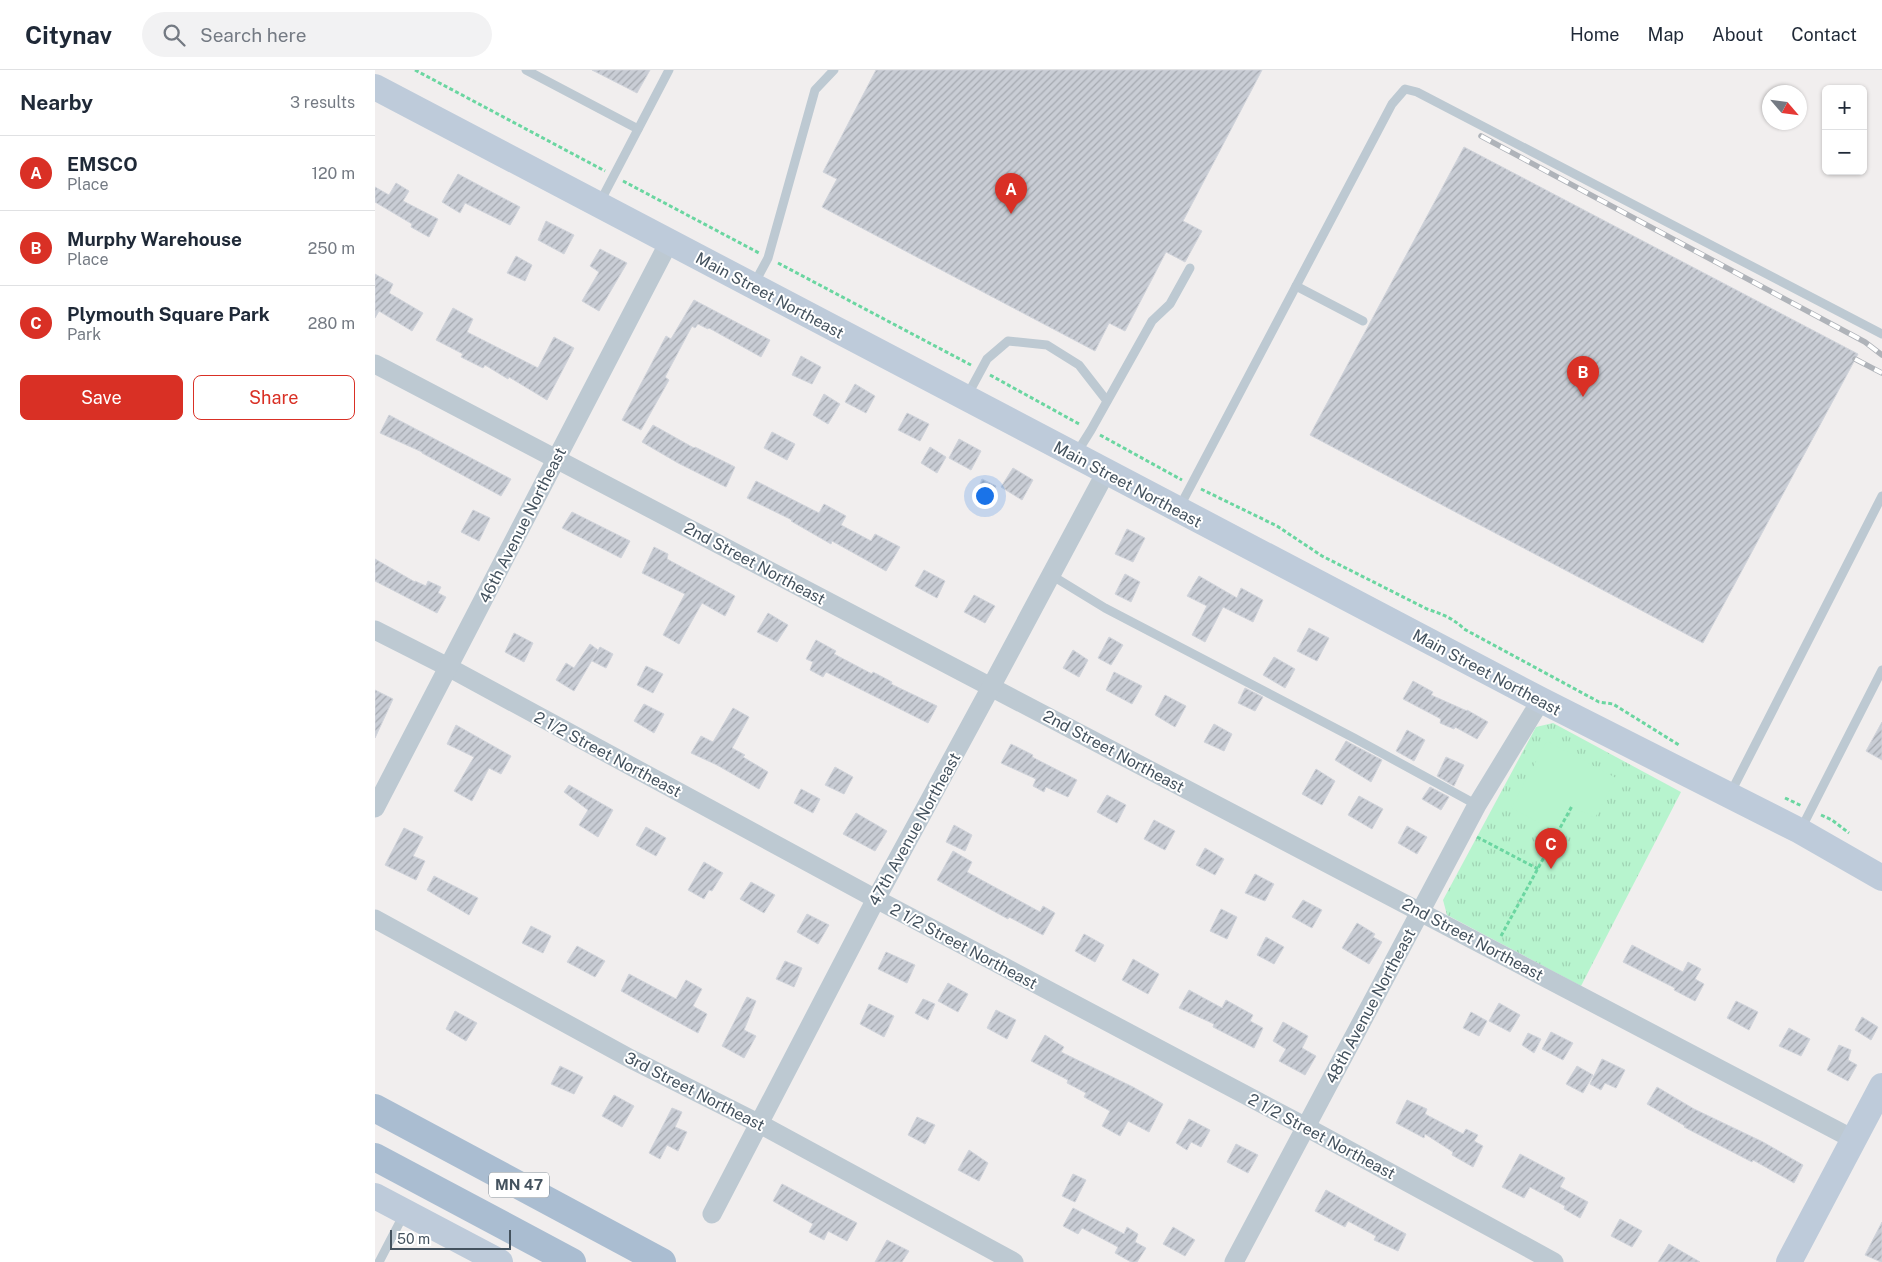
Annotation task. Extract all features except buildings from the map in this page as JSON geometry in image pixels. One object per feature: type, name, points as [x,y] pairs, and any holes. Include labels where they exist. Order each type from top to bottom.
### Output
[{"type":"main road","name":"MN 47","points":[[375,1108],[663,1262]]},
{"type":"main road","name":"MN 47","points":[[375,1157],[573,1262]]},
{"type":"street","name":"Main Street Northeast","points":[[375,87],[1541,700],[1729,796],[1805,821],[1882,878]]},
{"type":"street","name":"46th Avenue Northeast","points":[[375,808],[669,242]]},
{"type":"street","name":"2nd Street Northeast","points":[[375,364],[1853,1139]]},
{"type":"street","name":"47th Avenue Northeast","points":[[712,1214],[876,899],[1106,472]]},
{"type":"street","name":"2 1/2 Street Northeast","points":[[375,630],[448,667],[876,899],[1306,1127],[1554,1262]]},
{"type":"street","name":"48th Avenue Northeast","points":[[1234,1262],[1477,805],[1541,700]]},
{"type":"street","name":"3rd Street Northeast","points":[[375,919],[631,1059],[759,1124],[1015,1262]]},
{"type":"street","points":[[1789,1262],[1882,1086]]},
{"type":"street","points":[[375,1196],[500,1262]]},
{"type":"lane","points":[[526,70],[638,129]]},
{"type":"lane","points":[[598,205],[669,70]]},
{"type":"lane","points":[[753,286],[768,258],[815,90],[834,70]]},
{"type":"lane","points":[[1178,510],[1392,104],[1405,89],[1417,92],[1882,334]]},
{"type":"lane","points":[[1074,456],[1091,430],[1151,321],[1170,304],[1190,268]]},
{"type":"lane","points":[[1296,286],[1363,321]]},
{"type":"lane","points":[[965,398],[987,359],[1008,341],[1047,345],[1079,365],[1107,401]]},
{"type":"lane","points":[[1729,796],[1882,496]]},
{"type":"lane","points":[[1051,575],[1105,608],[1477,805]]},
{"type":"lane","points":[[1805,821],[1882,670]]},
{"type":"lane","points":[[379,1262],[405,1212]]},
{"type":"path","points":[[415,70],[980,370],[1192,485],[1277,526],[1322,556],[1427,609],[1445,614],[1464,629],[1599,702],[1613,704],[1680,745]]},
{"type":"path","points":[[1778,796],[1805,821],[1831,820],[1853,837]]},
{"type":"path","points":[[1494,950],[1572,806]]},
{"type":"path","points":[[1477,837],[1538,869]]},
{"type":"green space","points":[[1553,723],[1681,792],[1581,986],[1447,915],[1443,900],[1536,727]]},
{"type":"green space","points":[[1547,741],[1616,778],[1595,818],[1572,806],[1557,832],[1511,808]]},
{"type":"railway","points":[[1481,136],[1865,342],[1882,355]]},
{"type":"railway","points":[[1855,359],[1882,373]]},
{"type":"place","name":"EMSCO","points":[[1011,214]]},
{"type":"place","name":"Murphy Warehouse","points":[[1583,397]]},
{"type":"place","name":"Plymouth Square Park","points":[[1551,869]]}]
